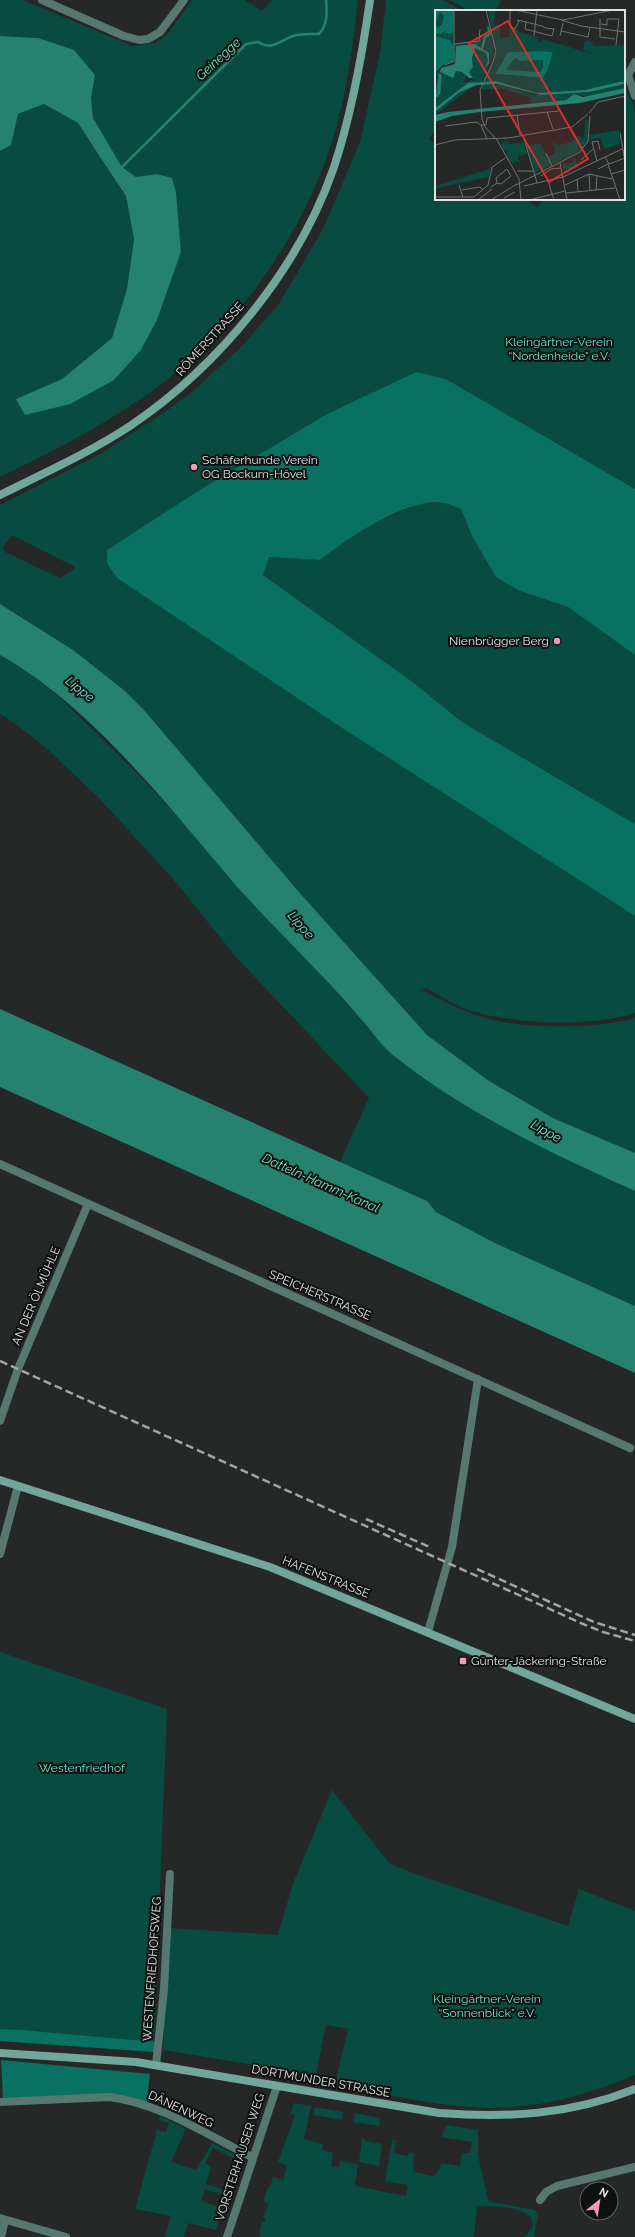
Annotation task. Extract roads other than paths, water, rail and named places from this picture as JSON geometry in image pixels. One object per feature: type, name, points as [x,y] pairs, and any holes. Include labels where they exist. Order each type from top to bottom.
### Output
[{"type":"main road","name":"RÖMERSTRASSE","points":[[0,495],[102,444],[166,400],[204,366],[242,324],[256,306],[279,275],[308,224],[334,166],[360,68],[370,0]]},
{"type":"main road","name":"HAFENSTRASSE","points":[[0,1480],[270,1567],[635,1719]]},
{"type":"main road","name":"DORTMUNDER STRASSE","points":[[0,2053],[83,2058],[156,2065],[439,2113],[494,2117],[539,2114],[592,2104],[635,2089]]},
{"type":"street","points":[[42,0],[124,36],[139,40],[148,39],[160,32],[184,0]]},
{"type":"street","points":[[635,62],[628,75],[635,96]]},
{"type":"street","name":"SPEICHERSTRASSE","points":[[0,1164],[630,1448]]},
{"type":"street","name":"AN DER ÖLMÜHLE","points":[[0,1421],[18,1369],[88,1204]]},
{"type":"street","points":[[428,1632],[451,1552],[478,1379]]},
{"type":"street","points":[[0,1554],[18,1486]]},
{"type":"street","name":"WESTENFRIEDHOFSWEG","points":[[156,2065],[164,1989],[170,1874]]},
{"type":"street","name":"VORSTERHAUSER WEG","points":[[227,2237],[252,2157],[277,2086]]},
{"type":"street","name":"DÄNENWEG","points":[[0,2102],[109,2097],[124,2098],[152,2107],[252,2157]]},
{"type":"street","points":[[540,2200],[546,2192],[557,2186],[635,2167]]},
{"type":"street","points":[[1,2237],[3,2219],[66,2237]]},
{"type":"water","points":[[0,36],[38,38],[74,50],[95,75],[91,98],[93,118],[122,167],[136,177],[157,174],[172,178],[176,192],[181,252],[157,320],[141,350],[114,380],[70,404],[25,415],[16,399],[62,379],[112,338],[127,289],[134,239],[126,196],[78,123],[44,104],[18,114],[11,145],[0,151]]},
{"type":"water","name":"Lippe","points":[[0,604],[73,650],[125,691],[144,710],[299,892],[427,1035],[489,1081],[553,1118],[635,1153],[635,1191],[540,1147],[479,1114],[421,1076],[389,1052],[331,986],[232,881],[181,820],[125,758],[64,700],[33,676],[0,655]]},
{"type":"water","name":"Datteln-Hamm-Kanal","points":[[0,1009],[427,1201],[436,1212],[497,1244],[635,1306],[635,1373],[0,1087]]},
{"type":"waterway","name":"Geinegge","points":[[122,167],[246,44],[258,42],[267,46],[276,44],[296,35],[319,34],[324,27],[327,14],[326,0]]},
{"type":"railway","points":[[0,1361],[583,1624],[603,1632],[635,1641]]},
{"type":"railway","points":[[366,1519],[432,1548]]},
{"type":"railway","points":[[477,1569],[594,1622],[635,1635]]},
{"type":"place","name":"Schäferhunde Verein OG Bockum-Hövel","points":[[194,467]]},
{"type":"place","name":"Nienbrügger Berg","points":[[557,641]]},
{"type":"place","name":"Günter-Jäckering-Straße","points":[[463,1661]]},
{"type":"park label","name":"Kleingärtner-Verein “Nordenheide” e.V.","points":[[559,349]]},
{"type":"park label","name":"Westenfriedhof","points":[[82,1768]]},
{"type":"park label","name":"Kleingärtner-Verein “Sonnenblick” e.V.","points":[[487,2006]]}]
